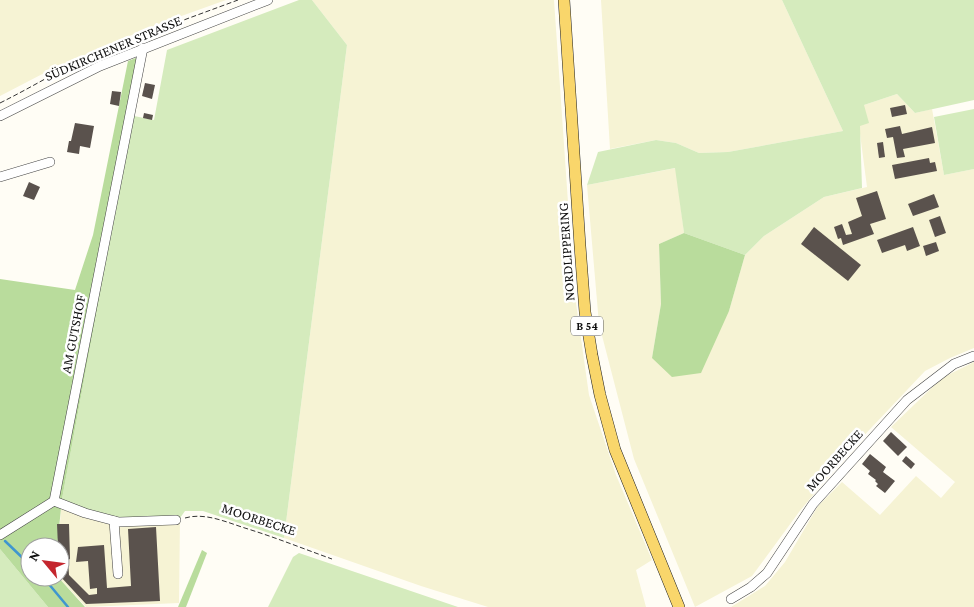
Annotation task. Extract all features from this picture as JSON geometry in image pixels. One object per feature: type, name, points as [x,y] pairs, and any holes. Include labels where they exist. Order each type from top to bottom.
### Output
[{"type":"main road","name":"NORDLIPPERING","points":[[564,0],[585,312],[592,355],[600,395],[615,450],[679,607]]},
{"type":"street","name":"SÜDKIRCHENER STRASSE","points":[[0,116],[100,66],[268,0]]},
{"type":"street","name":"AM GUTSHOF","points":[[54,501],[142,48]]},
{"type":"street","points":[[0,177],[50,162]]},
{"type":"street","name":"MOORBECKE","points":[[730,600],[751,588],[767,572],[813,504],[907,400],[954,364],[974,356]]},
{"type":"street","points":[[0,535],[54,501],[85,514],[119,522],[176,520]]},
{"type":"street","points":[[114,521],[118,574]]},
{"type":"path","points":[[0,103],[55,74],[150,32],[238,0]]},
{"type":"path","name":"MOORBECKE","points":[[176,520],[198,516],[210,517],[332,559]]},
{"type":"shaded area","points":[[0,0],[226,0],[148,28],[52,69],[0,96]]},
{"type":"shaded area","points":[[312,0],[554,0],[574,289],[589,395],[616,475],[652,560],[636,570],[646,607],[488,607],[421,586],[284,538],[347,45]]},
{"type":"shaded area","points":[[601,0],[782,0],[843,131],[728,152],[699,153],[676,143],[656,140],[610,149]]},
{"type":"shaded area","points":[[897,94],[915,113],[932,109],[944,175],[974,169],[974,348],[925,371],[854,446],[799,512],[752,576],[695,607],[634,459],[599,324],[587,185],[676,168],[684,233],[659,244],[661,304],[652,358],[729,311],[745,255],[764,236],[824,197],[867,187],[859,126],[864,105]]},
{"type":"shaded area","points":[[974,362],[974,607],[731,607],[765,586],[785,562],[818,506],[842,482],[880,515],[916,476],[941,498],[955,482],[891,427],[942,378]]},
{"type":"shaded area","points":[[62,499],[84,509],[119,517],[180,518],[179,603],[86,607],[67,587],[70,587],[70,537],[59,537]]},
{"type":"green space","points":[[299,0],[312,0],[347,45],[284,538],[203,511],[185,511],[180,518],[119,517],[84,509],[62,499],[134,116],[154,120],[167,50]]},
{"type":"green space","points":[[782,0],[974,0],[974,100],[915,113],[897,94],[864,105],[869,123],[860,126],[862,188],[824,197],[764,236],[745,255],[684,233],[675,168],[587,185],[598,152],[656,140],[676,143],[699,153],[728,152],[843,131]]},
{"type":"green space","points":[[146,54],[62,499],[58,537],[20,537],[20,573],[0,549],[0,279],[75,290],[93,235],[128,61]]},
{"type":"green space","points":[[974,109],[974,169],[944,175],[934,117]]},
{"type":"green space","points":[[684,233],[745,255],[729,311],[701,373],[672,377],[652,358],[661,304],[659,244]]},
{"type":"green space","points":[[0,549],[20,573],[20,587],[31,587],[48,607],[0,607]]},
{"type":"green space","points":[[202,550],[207,553],[186,607],[178,607]]},
{"type":"green space","points":[[299,553],[458,607],[268,607],[293,557]]},
{"type":"green space","points":[[31,587],[67,587],[85,607],[48,607]]},
{"type":"building","points":[[145,83],[155,85],[152,99],[142,96]]},
{"type":"building","points":[[112,91],[121,92],[119,106],[110,104]]},
{"type":"building","points":[[905,105],[907,114],[892,117],[890,108]]},
{"type":"building","points":[[144,113],[153,115],[152,120],[143,118]]},
{"type":"building","points":[[75,123],[94,126],[90,148],[80,146],[79,154],[67,152]]},
{"type":"building","points":[[900,126],[902,134],[932,127],[935,143],[903,149],[905,157],[897,158],[893,137],[887,138],[885,129]]},
{"type":"building","points":[[883,142],[885,157],[879,158],[877,143]]},
{"type":"building","points":[[929,158],[930,163],[935,162],[937,171],[895,179],[892,165]]},
{"type":"building","points":[[29,182],[40,187],[34,200],[23,196]]},
{"type":"building","points":[[877,191],[886,219],[870,224],[874,234],[843,245],[841,238],[838,239],[834,227],[842,224],[846,235],[852,234],[848,222],[862,216],[856,198]]},
{"type":"building","points":[[934,194],[939,207],[913,216],[908,204]]},
{"type":"building","points":[[940,216],[946,233],[935,237],[929,220]]},
{"type":"building","points":[[814,227],[861,265],[848,281],[801,244]]},
{"type":"building","points":[[913,227],[920,246],[907,251],[905,245],[882,253],[877,240]]},
{"type":"building","points":[[936,242],[939,251],[926,256],[923,246]]},
{"type":"building","points":[[891,432],[907,447],[898,456],[883,441]]},
{"type":"building","points":[[870,454],[886,467],[883,472],[895,481],[885,493],[876,486],[878,484],[876,480],[868,474],[870,471],[862,464]]},
{"type":"building","points":[[906,456],[915,464],[911,469],[902,461]]},
{"type":"building","points":[[57,524],[69,524],[69,537],[58,537]]},
{"type":"building","points":[[156,527],[160,601],[86,604],[70,587],[70,576],[89,595],[97,594],[97,588],[90,589],[88,561],[76,562],[78,547],[104,545],[107,588],[131,586],[128,529]]},
{"type":"waterway","points":[[5,541],[20,555]]},
{"type":"waterway","points":[[51,587],[68,607]]}]
